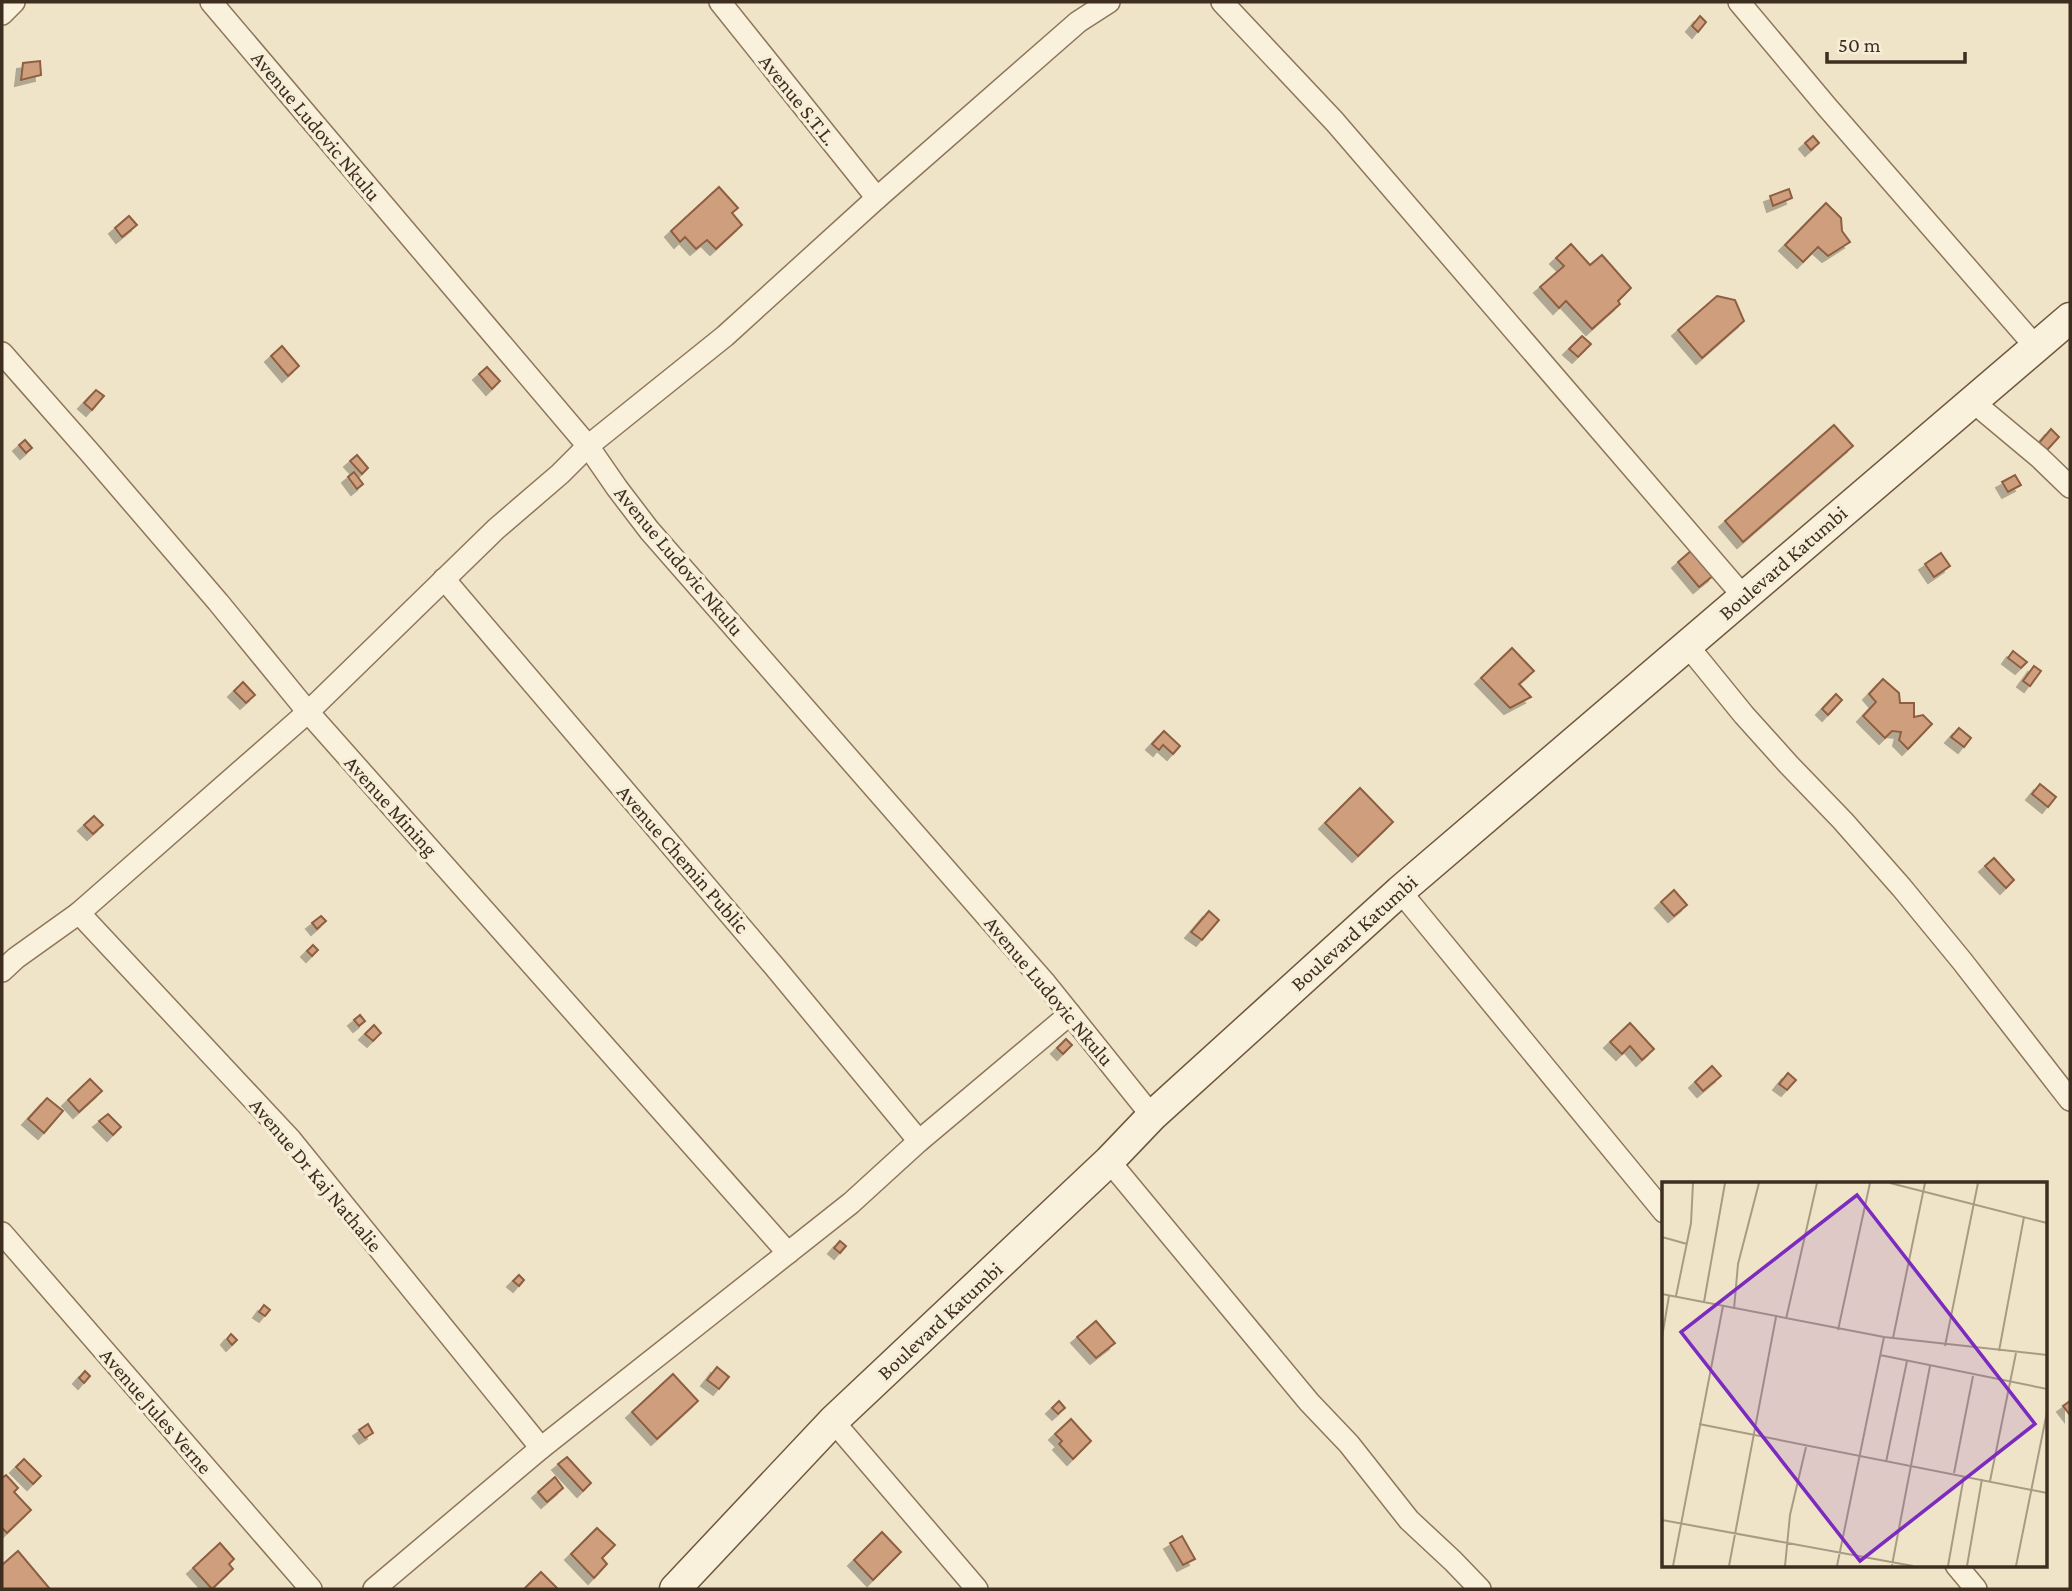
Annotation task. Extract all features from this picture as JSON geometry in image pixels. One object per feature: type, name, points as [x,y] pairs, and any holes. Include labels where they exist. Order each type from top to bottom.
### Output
[{"type":"street","points":[[2,14],[14,2]]},
{"type":"street","name":"Avenue Ludovic Nkulu","points":[[211,2],[588,446],[649,530],[1046,984],[1153,1116]]},
{"type":"street","name":"Avenue S.T.L.","points":[[720,2],[877,198]]},
{"type":"street","points":[[6,956],[79,913],[308,712],[496,529],[561,474],[588,446],[724,336],[1078,22],[1109,2]]},
{"type":"street","points":[[1222,2],[1335,122],[1744,597]]},
{"type":"street","points":[[1739,2],[2035,345]]},
{"type":"street","name":"Boulevard Katumbi","points":[[675,1589],[833,1421],[1109,1161],[1153,1116],[1400,891],[2035,345],[2070,318]]},
{"type":"street","name":"Avenue Mining","points":[[2,353],[218,602],[308,712],[788,1253]]},
{"type":"street","points":[[1972,401],[2039,457],[2070,488]]},
{"type":"street","name":"Avenue Chemin Public","points":[[444,579],[774,966],[919,1141]]},
{"type":"street","points":[[1688,645],[1744,715],[1902,888],[2070,1100]]},
{"type":"street","points":[[1400,891],[1662,1210]]},
{"type":"street","name":"Avenue Dr Kaj Nathalie","points":[[79,913],[290,1140],[541,1448]]},
{"type":"street","points":[[374,1589],[541,1448],[851,1203],[919,1141],[1070,1014]]},
{"type":"street","points":[[1109,1161],[1309,1402],[1349,1444],[1409,1520],[1480,1589]]},
{"type":"street","name":"Avenue Jules Verne","points":[[2,1233],[311,1589]]},
{"type":"street","points":[[833,1421],[977,1589]]},
{"type":"street","points":[[1957,1566],[1976,1589]]},
{"type":"building","points":[[1700,16],[1706,22],[1698,32],[1692,26]]},
{"type":"building","points":[[40,61],[41,75],[21,80],[23,63]]},
{"type":"building","points":[[1813,136],[1819,143],[1811,150],[1805,143]]},
{"type":"building","points":[[719,187],[738,208],[732,213],[742,225],[716,249],[707,240],[696,249],[685,237],[680,242],[671,231]]},
{"type":"building","points":[[1789,189],[1792,198],[1773,206],[1770,196]]},
{"type":"building","points":[[1826,203],[1841,218],[1842,231],[1850,242],[1828,256],[1818,247],[1803,262],[1785,245]]},
{"type":"building","points":[[129,216],[137,225],[122,237],[115,228]]},
{"type":"building","points":[[1571,244],[1590,265],[1602,255],[1631,288],[1618,301],[1620,304],[1592,329],[1566,301],[1559,308],[1540,287],[1564,266],[1556,258]]},
{"type":"building","points":[[1717,296],[1735,300],[1744,321],[1702,358],[1678,330]]},
{"type":"building","points":[[1582,336],[1591,344],[1578,357],[1569,349]]},
{"type":"building","points":[[282,346],[299,366],[288,376],[271,356]]},
{"type":"building","points":[[487,367],[500,381],[492,389],[479,374]]},
{"type":"building","points":[[96,390],[104,396],[92,410],[84,403]]},
{"type":"building","points":[[1834,425],[1853,446],[1743,542],[1725,521]]},
{"type":"building","points":[[2051,429],[2059,437],[2047,450],[2039,443]]},
{"type":"building","points":[[25,440],[32,448],[26,453],[19,445]]},
{"type":"building","points":[[357,455],[368,468],[362,474],[350,461]]},
{"type":"building","points":[[354,472],[363,484],[357,489],[348,477]]},
{"type":"building","points":[[2015,475],[2021,485],[2008,492],[2002,482]]},
{"type":"building","points":[[1692,550],[1714,575],[1699,587],[1678,562]]},
{"type":"building","points":[[1941,553],[1950,566],[1934,577],[1925,564]]},
{"type":"building","points":[[1512,648],[1534,671],[1519,684],[1531,697],[1510,708],[1481,678]]},
{"type":"building","points":[[2013,651],[2027,662],[2021,668],[2008,658]]},
{"type":"building","points":[[2034,666],[2041,671],[2030,686],[2023,681]]},
{"type":"building","points":[[1883,679],[1899,693],[1900,703],[1914,703],[1914,717],[1923,715],[1932,724],[1908,749],[1899,740],[1901,732],[1892,731],[1885,738],[1863,716],[1876,702],[1869,694]]},
{"type":"building","points":[[243,682],[255,695],[246,703],[234,691]]},
{"type":"building","points":[[1836,694],[1842,700],[1828,715],[1822,709]]},
{"type":"building","points":[[1959,728],[1971,738],[1964,747],[1951,737]]},
{"type":"building","points":[[1164,731],[1180,746],[1173,754],[1163,745],[1159,750],[1152,744]]},
{"type":"building","points":[[2040,784],[2056,797],[2048,807],[2032,794]]},
{"type":"building","points":[[1360,788],[1393,822],[1358,856],[1325,823]]},
{"type":"building","points":[[94,816],[103,825],[93,834],[84,825]]},
{"type":"building","points":[[1994,858],[2014,880],[2006,888],[1985,866]]},
{"type":"building","points":[[1674,890],[1687,905],[1674,916],[1661,902]]},
{"type":"building","points":[[1209,911],[1219,920],[1202,940],[1191,932]]},
{"type":"building","points":[[321,916],[326,921],[317,929],[312,923]]},
{"type":"building","points":[[313,945],[318,950],[312,956],[307,951]]},
{"type":"building","points":[[360,1015],[365,1021],[359,1026],[354,1020]]},
{"type":"building","points":[[1630,1023],[1654,1049],[1642,1060],[1630,1046],[1622,1054],[1610,1042]]},
{"type":"building","points":[[374,1025],[381,1033],[373,1041],[365,1034]]},
{"type":"building","points":[[1066,1039],[1072,1045],[1063,1054],[1057,1048]]},
{"type":"building","points":[[1712,1066],[1721,1076],[1703,1091],[1695,1082]]},
{"type":"building","points":[[1788,1073],[1796,1080],[1787,1090],[1779,1084]]},
{"type":"building","points":[[90,1079],[102,1091],[79,1112],[68,1100]]},
{"type":"building","points":[[47,1098],[63,1111],[44,1133],[28,1119]]},
{"type":"building","points":[[108,1114],[121,1127],[113,1135],[99,1121]]},
{"type":"building","points":[[840,1241],[846,1246],[840,1253],[834,1248]]},
{"type":"building","points":[[519,1275],[524,1280],[519,1286],[513,1281]]},
{"type":"building","points":[[264,1305],[270,1310],[265,1316],[259,1312]]},
{"type":"building","points":[[1096,1321],[1115,1343],[1096,1358],[1077,1337]]},
{"type":"building","points":[[231,1334],[237,1340],[232,1345],[227,1339]]},
{"type":"building","points":[[717,1367],[729,1377],[719,1389],[707,1380]]},
{"type":"building","points":[[85,1371],[90,1376],[84,1383],[79,1378]]},
{"type":"building","points":[[673,1374],[698,1401],[657,1439],[632,1412]]},
{"type":"building","points":[[1059,1401],[1065,1408],[1058,1414],[1052,1408]]},
{"type":"building","points":[[2070,1401],[2070,1415],[2063,1406]]},
{"type":"building","points":[[1071,1419],[1091,1441],[1073,1459],[1059,1444],[1062,1441],[1055,1434]]},
{"type":"building","points":[[368,1424],[373,1433],[365,1438],[359,1430]]},
{"type":"building","points":[[567,1457],[591,1483],[583,1491],[558,1464]]},
{"type":"building","points":[[24,1459],[41,1476],[33,1484],[16,1467]]},
{"type":"building","points":[[6,1475],[18,1488],[14,1492],[31,1510],[7,1533],[2,1528],[2,1478]]},
{"type":"building","points":[[555,1477],[563,1488],[547,1502],[538,1492]]},
{"type":"building","points":[[597,1528],[615,1545],[602,1558],[607,1564],[594,1578],[571,1554]]},
{"type":"building","points":[[882,1532],[901,1552],[873,1580],[854,1560]]},
{"type":"building","points":[[1182,1536],[1195,1559],[1183,1565],[1170,1543]]},
{"type":"building","points":[[220,1543],[234,1559],[229,1564],[233,1569],[212,1589],[193,1568]]},
{"type":"building","points":[[18,1551],[50,1589],[2,1589],[2,1565]]},
{"type":"building","points":[[541,1572],[558,1589],[524,1589]]}]
